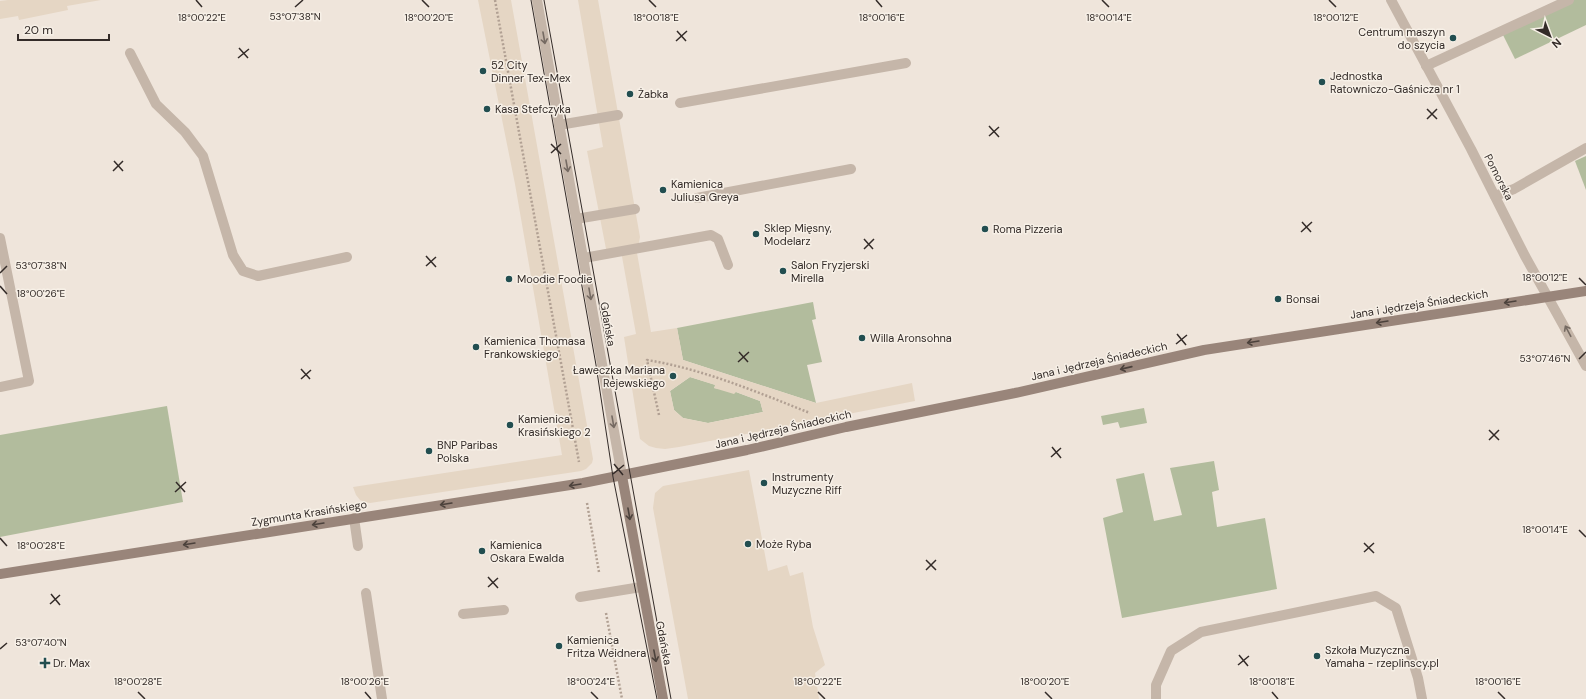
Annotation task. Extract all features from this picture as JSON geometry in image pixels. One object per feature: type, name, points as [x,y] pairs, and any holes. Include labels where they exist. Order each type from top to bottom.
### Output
[{"type":"street","name":"Gdańska","points":[[537,0],[641,586],[663,699]]},
{"type":"street","name":"Pomorska","points":[[1390,0],[1495,196],[1525,256],[1586,366]]},
{"type":"street","points":[[1426,66],[1569,0]]},
{"type":"street","points":[[130,53],[156,104],[186,132],[203,156],[233,255],[243,271],[258,276],[347,258]]},
{"type":"street","points":[[680,103],[906,63]]},
{"type":"street","points":[[559,125],[618,115]]},
{"type":"street","points":[[1495,196],[1514,189],[1586,148]]},
{"type":"street","points":[[697,198],[851,169]]},
{"type":"street","points":[[576,220],[635,209]]},
{"type":"street","points":[[584,258],[711,235],[718,239],[728,265]]},
{"type":"street","points":[[0,238],[29,381],[0,387]]},
{"type":"street","name":"Jana i Jędrzeja Śniadeckich","points":[[622,476],[747,450],[846,427],[1015,393],[1204,350],[1586,291]]},
{"type":"street","name":"Zygmunta Krasińskiego","points":[[0,574],[354,518],[583,484],[622,476]]},
{"type":"street","points":[[354,518],[358,546]]},
{"type":"street","points":[[580,597],[641,586]]},
{"type":"street","points":[[366,593],[382,699]]},
{"type":"street","points":[[1156,699],[1156,684],[1171,651],[1201,632],[1376,596],[1396,608],[1416,671],[1422,699]]},
{"type":"street","points":[[463,614],[504,610]]},
{"type":"path","points":[[495,0],[622,699]]},
{"type":"path","points":[[659,415],[647,360],[692,370],[767,396],[846,427]]},
{"type":"green space","points":[[1565,0],[1586,0],[1586,25],[1515,59],[1501,31]]},
{"type":"green space","points":[[1586,156],[1586,190],[1575,161]]},
{"type":"green space","points":[[813,302],[816,319],[812,320],[822,362],[807,365],[816,403],[683,360],[677,328]]},
{"type":"green space","points":[[690,377],[716,385],[714,388],[736,392],[760,401],[763,412],[708,423],[683,418],[674,410],[670,391]]},
{"type":"green space","points":[[167,406],[183,502],[0,537],[0,435]]},
{"type":"green space","points":[[1144,408],[1147,423],[1120,428],[1118,422],[1103,425],[1101,416]]},
{"type":"green space","points":[[1214,461],[1219,490],[1212,492],[1217,527],[1265,518],[1277,589],[1122,618],[1103,518],[1123,512],[1116,479],[1144,473],[1154,521],[1182,515],[1170,468]]},
{"type":"shaded area","points":[[101,0],[67,6],[68,10],[19,20],[18,16],[0,19],[0,1]]},
{"type":"shaded area","points":[[478,0],[511,0],[593,459],[592,463],[586,469],[581,471],[370,503],[365,502],[360,500],[356,495],[353,487],[562,455],[515,184]]},
{"type":"shaded area","points":[[578,0],[598,0],[640,237],[637,253],[651,332],[677,328],[683,360],[816,403],[912,383],[915,401],[665,449],[649,446],[640,439],[624,337],[636,334],[621,251],[607,254],[587,151],[603,147]],"holes":[[[690,377],[715,385],[714,388],[734,394],[736,392],[760,401],[763,412],[708,423],[683,418],[674,410],[670,391]]]},
{"type":"shaded area","points":[[749,470],[768,571],[787,565],[790,576],[803,572],[813,627],[825,665],[815,673],[819,699],[688,699],[653,508],[655,493],[663,486]]},
{"type":"tram line","points":[[531,0],[596,365],[613,477],[657,699]]},
{"type":"tram line","points":[[544,0],[671,699]]},
{"type":"place","name":"Centrum maszyn do szycia","points":[[1453,38]]},
{"type":"place","name":"52 City Dinner Tex-Mex","points":[[483,71]]},
{"type":"place","name":"Jednostka Ratowniczo-Gaśnicza nr 1","points":[[1322,82]]},
{"type":"place","name":"Żabka","points":[[630,94]]},
{"type":"place","name":"Kasa Stefczyka","points":[[487,109]]},
{"type":"place","name":"Kamienica Juliusa Greya","points":[[663,190]]},
{"type":"place","name":"Roma Pizzeria","points":[[985,229]]},
{"type":"place","name":"Sklep Mięsny, Modelarz","points":[[756,234]]},
{"type":"place","name":"Salon Fryzjerski Mirella","points":[[783,271]]},
{"type":"place","name":"Moodie Foodie","points":[[509,279]]},
{"type":"place","name":"Bonsai","points":[[1278,299]]},
{"type":"place","name":"Willa Aronsohna","points":[[862,338]]},
{"type":"place","name":"Kamienica Thomasa Frankowskiego","points":[[476,347]]},
{"type":"place","name":"Ławeczka Mariana Rejewskiego","points":[[673,376]]},
{"type":"place","name":"Kamienica Krasińskiego 2","points":[[510,425]]},
{"type":"place","name":"BNP Paribas Polska","points":[[429,451]]},
{"type":"place","name":"Instrumenty Muzyczne Riff","points":[[764,483]]},
{"type":"place","name":"Może Ryba","points":[[748,544]]},
{"type":"place","name":"Kamienica Oskara Ewalda","points":[[482,551]]},
{"type":"place","name":"Kamienica Fritza Weidnera","points":[[559,646]]},
{"type":"place","name":"Szkoła Muzyczna Yamaha - rzeplinscy.pl","points":[[1317,656]]},
{"type":"place","name":"Dr. Max","points":[[45,663]]}]
